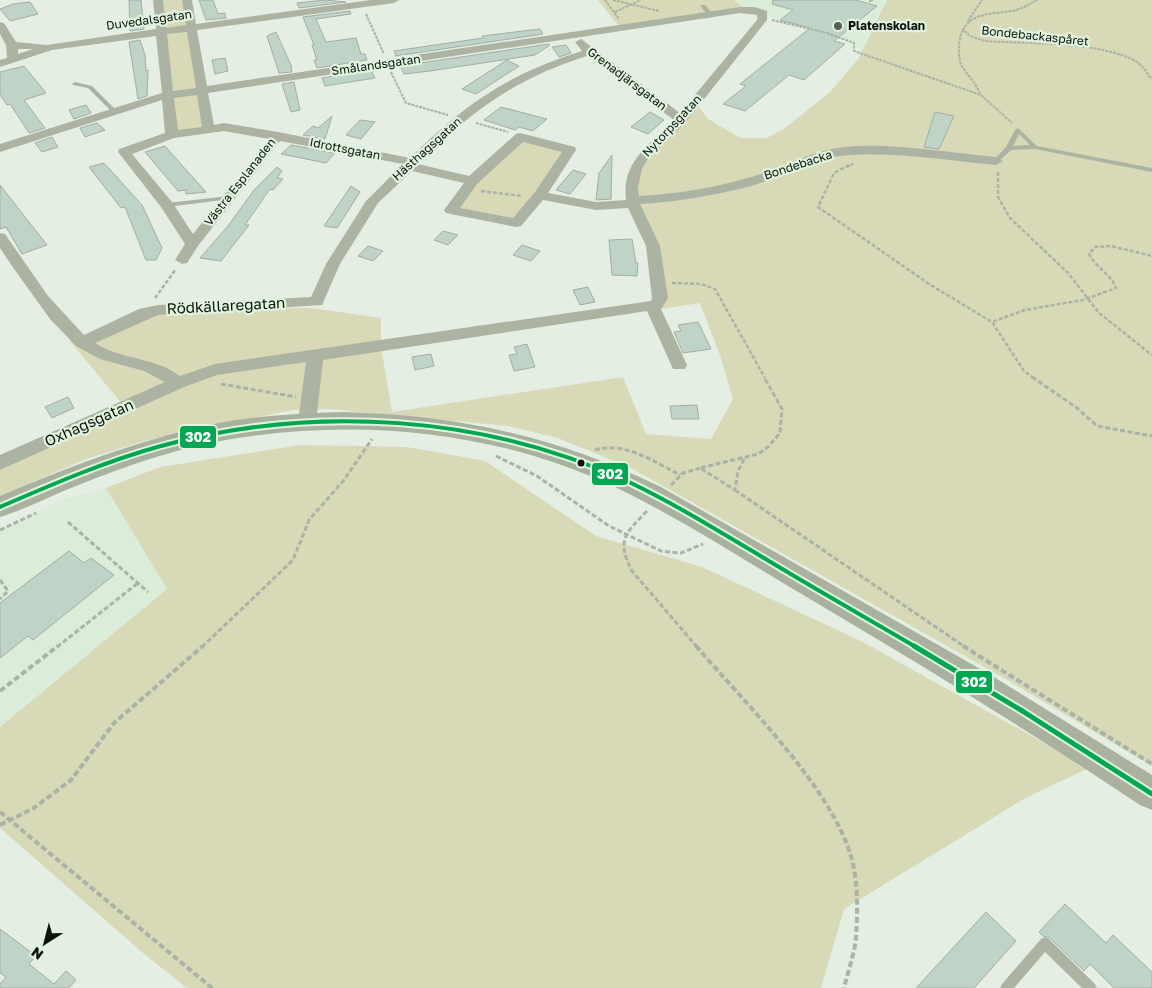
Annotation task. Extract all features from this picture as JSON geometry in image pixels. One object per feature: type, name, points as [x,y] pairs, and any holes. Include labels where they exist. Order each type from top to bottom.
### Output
[{"type":"street","points":[[158,0],[172,135]]},
{"type":"street","points":[[187,0],[208,128]]},
{"type":"street","name":"Duvedalsgatan","points":[[0,64],[50,46],[394,0]]},
{"type":"street","name":"Smålandsgatan","points":[[0,148],[168,96],[626,28],[707,11],[749,9],[760,15]]},
{"type":"street","name":"Nytorpsgatan","points":[[652,306],[659,303],[658,284],[653,246],[633,202],[631,188],[635,169],[642,158],[681,120],[760,15]]},
{"type":"street","points":[[0,25],[12,45],[12,60]]},
{"type":"street","name":"Grenadjärsgatan","points":[[576,35],[589,52],[681,120]]},
{"type":"street","points":[[12,45],[50,46]]},
{"type":"street","name":"Hästhagsgatan","points":[[317,302],[330,270],[360,218],[386,187],[410,164],[461,118],[486,99],[525,76],[554,63],[589,52]]},
{"type":"street","name":"Västra Esplanaden","points":[[167,205],[124,152],[172,135],[208,128],[224,127],[278,136],[192,244],[182,260]]},
{"type":"street","name":"Idrottsgatan","points":[[278,136],[410,164],[469,185]]},
{"type":"street","points":[[520,136],[570,150],[539,196],[516,223],[451,210],[469,185],[520,136]]},
{"type":"street","name":"Bondebacka","points":[[633,202],[673,198],[762,178],[812,158],[838,152],[892,151],[996,162]]},
{"type":"street","points":[[539,196],[596,206],[633,202]]},
{"type":"street","points":[[167,205],[192,244]]},
{"type":"street","points":[[0,237],[20,268],[74,336],[117,360],[162,372],[183,381]]},
{"type":"street","name":"Rödkällaregatan","points":[[82,342],[144,313],[178,307],[317,302]]},
{"type":"street","points":[[652,306],[679,366]]},
{"type":"street","name":"Oxhagsgatan","points":[[0,463],[183,381],[230,367],[652,306]]},
{"type":"street","points":[[308,412],[315,354]]},
{"type":"street","points":[[0,507],[98,466],[170,444],[308,412],[458,429],[546,449],[608,473],[650,494],[919,646],[1011,702],[1152,794]]},
{"type":"lane","points":[[75,84],[90,87],[115,112]]},
{"type":"lane","points":[[996,162],[1009,148],[1018,130],[1035,148]]},
{"type":"lane","points":[[1009,148],[1035,148],[1152,170]]},
{"type":"lane","points":[[167,205],[229,198]]},
{"type":"lane","points":[[1006,988],[1045,943],[1091,988]]},
{"type":"path","points":[[605,0],[626,28]]},
{"type":"path","points":[[613,0],[661,11]]},
{"type":"path","points":[[614,12],[641,0]]},
{"type":"path","points":[[966,24],[982,0]]},
{"type":"path","name":"Bondebackaspåret","points":[[1037,0],[1016,10],[984,14],[966,24],[963,30],[970,36],[985,41],[1084,49],[1121,56],[1139,63],[1152,79]]},
{"type":"path","points":[[362,4],[406,103],[520,136]]},
{"type":"path","points":[[760,15],[827,33],[854,43],[854,51],[980,95],[1018,130]]},
{"type":"path","points":[[963,30],[959,37],[961,66],[976,84],[980,95]]},
{"type":"path","points":[[859,159],[834,173],[818,207],[896,259],[929,284],[992,322],[1024,371],[1077,408],[1098,426],[1152,436]]},
{"type":"path","points":[[996,162],[999,176],[998,196],[1004,209],[1020,228],[1069,274],[1107,321],[1152,356]]},
{"type":"path","points":[[469,185],[539,196]]},
{"type":"path","points":[[992,322],[1024,311],[1061,306],[1088,299],[1116,288],[1113,277],[1091,260],[1088,254],[1092,249],[1111,246],[1152,256]]},
{"type":"path","points":[[144,313],[182,260]]},
{"type":"path","points":[[592,454],[601,447],[616,448],[646,458],[680,475],[700,468],[744,459],[758,454],[780,433],[782,409],[715,289],[701,284],[658,284]]},
{"type":"path","points":[[183,381],[254,388],[308,412]]},
{"type":"path","points":[[364,438],[380,439]]},
{"type":"path","points":[[0,825],[34,808],[71,780],[114,724],[228,624],[247,602],[293,560],[308,520],[344,480],[372,439]]},
{"type":"path","points":[[489,454],[517,464],[582,508],[625,534],[661,551],[671,553],[689,552],[706,542]]},
{"type":"path","points":[[735,490],[738,471],[744,459]]},
{"type":"path","points":[[700,468],[735,490],[932,626],[1152,764]]},
{"type":"path","points":[[653,505],[625,534],[621,546],[632,571],[795,761],[827,806],[850,853],[856,893],[856,936],[844,988]]},
{"type":"path","points":[[0,530],[43,510]]},
{"type":"path","points":[[68,522],[148,592]]},
{"type":"path","points":[[0,580],[8,591],[0,599]]},
{"type":"path","points":[[0,691],[138,583]]},
{"type":"path","points":[[0,812],[212,988]]},
{"type":"shaded area","points":[[154,0],[185,0],[205,129],[172,136]]},
{"type":"shaded area","points":[[598,0],[734,0],[745,9],[621,29]]},
{"type":"shaded area","name":"Platenskolan","points":[[734,0],[887,0],[859,58],[858,45],[774,18],[758,9],[744,7]]},
{"type":"shaded area","points":[[887,0],[1152,0],[1152,766],[1004,678],[631,468],[558,438],[508,426],[330,409],[292,410],[148,440],[86,459],[0,496],[0,461],[123,405],[70,341],[107,331],[142,314],[186,307],[311,308],[381,318],[381,347],[392,412],[623,377],[646,434],[711,439],[733,399],[721,358],[700,303],[647,311],[657,297],[633,166],[696,103],[708,119],[741,138],[767,138],[784,129],[830,92],[859,58]]},
{"type":"shaded area","points":[[520,137],[563,152],[514,223],[453,210]]},
{"type":"shaded area","points":[[300,445],[407,447],[485,461],[596,536],[702,567],[861,641],[1089,768],[1027,797],[844,909],[821,988],[187,988],[143,953],[0,828],[0,727],[167,589],[106,488],[160,467]]},
{"type":"shaded area","points":[[106,488],[167,589],[0,727],[0,531],[60,500]]},
{"type":"building","points":[[129,0],[141,0],[144,29],[130,31]]},
{"type":"building","points":[[199,0],[213,0],[218,14],[225,13],[226,18],[206,20]]},
{"type":"building","points":[[325,0],[346,2],[299,8],[297,3]]},
{"type":"building","points":[[773,0],[856,0],[877,6],[834,41],[845,44],[804,80],[789,75],[745,111],[723,104],[746,86],[740,84],[810,28],[780,20],[793,10],[772,4]]},
{"type":"building","points":[[30,2],[38,14],[10,21],[0,9],[13,4]]},
{"type":"building","points":[[350,11],[351,14],[316,19],[326,42],[356,38],[361,54],[365,54],[367,60],[317,68],[314,60],[317,60],[312,45],[314,45],[303,17]]},
{"type":"building","points":[[540,29],[543,34],[396,56],[394,51],[483,38],[482,36]]},
{"type":"building","points":[[276,32],[291,65],[292,72],[279,73],[267,36]]},
{"type":"building","points":[[140,40],[145,55],[146,71],[148,70],[147,96],[138,99],[129,42]]},
{"type":"building","points":[[549,44],[535,55],[430,71],[404,74],[400,66]]},
{"type":"building","points":[[566,45],[571,53],[559,57],[552,47]]},
{"type":"building","points":[[225,58],[228,71],[215,74],[212,60]]},
{"type":"building","points":[[507,60],[519,66],[476,94],[462,89]]},
{"type":"building","points":[[24,66],[46,93],[24,100],[45,128],[29,133],[10,104],[7,105],[0,95],[0,72]]},
{"type":"building","points":[[371,70],[375,78],[325,86],[322,78]]},
{"type":"building","points":[[294,82],[300,110],[291,112],[282,84]]},
{"type":"building","points":[[86,105],[91,113],[74,119],[69,110]]},
{"type":"building","points":[[501,107],[547,119],[533,131],[519,127],[515,130],[484,120]]},
{"type":"building","points":[[650,112],[664,120],[648,134],[631,127]]},
{"type":"building","points":[[935,112],[954,116],[939,149],[924,147]]},
{"type":"building","points":[[332,116],[325,139],[303,135],[313,126],[318,128]]},
{"type":"building","points":[[360,120],[375,122],[361,139],[346,135]]},
{"type":"building","points":[[97,123],[105,130],[85,137],[80,128]]},
{"type":"building","points":[[52,137],[58,147],[42,152],[35,143]]},
{"type":"building","points":[[291,145],[335,153],[326,163],[281,154]]},
{"type":"building","points":[[165,146],[206,192],[186,194],[186,190],[178,191],[145,152]]},
{"type":"building","points":[[612,155],[611,199],[596,200],[599,173]]},
{"type":"building","points":[[104,163],[142,205],[162,248],[156,260],[146,260],[125,207],[121,208],[89,167]]},
{"type":"building","points":[[277,167],[282,171],[277,178],[283,179],[273,190],[270,189],[245,225],[249,225],[221,261],[200,258],[228,226],[254,190]]},
{"type":"building","points":[[573,170],[586,174],[570,194],[556,190]]},
{"type":"building","points":[[0,185],[47,245],[22,254],[6,227],[0,229]]},
{"type":"building","points":[[351,186],[360,192],[337,228],[324,226]]},
{"type":"building","points":[[443,231],[458,235],[448,245],[434,240]]},
{"type":"building","points":[[632,239],[636,263],[638,263],[637,276],[612,275],[609,240]]},
{"type":"building","points":[[522,245],[540,251],[531,261],[513,255]]},
{"type":"building","points":[[368,246],[383,251],[373,261],[358,256]]},
{"type":"building","points":[[588,287],[595,302],[580,305],[573,290]]},
{"type":"building","points":[[698,322],[711,349],[683,353],[674,332],[681,331],[678,325]]},
{"type":"building","points":[[527,344],[535,367],[514,371],[509,355],[517,354],[514,347]]},
{"type":"building","points":[[431,354],[434,366],[415,370],[412,357]]},
{"type":"building","points":[[68,397],[74,408],[52,418],[45,407]]},
{"type":"building","points":[[697,405],[699,419],[672,419],[670,406]]},
{"type":"building","points":[[69,551],[84,563],[91,558],[114,575],[33,640],[28,636],[0,658],[0,603]]},
{"type":"building","points":[[1065,904],[1106,943],[1113,935],[1152,972],[1152,988],[1114,988],[1090,964],[1084,971],[1050,938],[1043,936],[1039,932]]},
{"type":"building","points":[[986,912],[1016,941],[974,988],[916,988]]},
{"type":"building","points":[[0,929],[36,956],[29,964],[54,984],[66,971],[76,980],[69,988],[0,988],[0,984],[6,977],[0,973]]},
{"type":"transit line","name":"302","points":[[0,507],[68,478],[137,453],[184,440],[236,430],[289,423],[395,422],[448,428],[500,438],[551,452],[601,470],[680,508],[981,686],[1152,794]]},
{"type":"place","name":"Platenskolan","points":[[838,26]]}]
